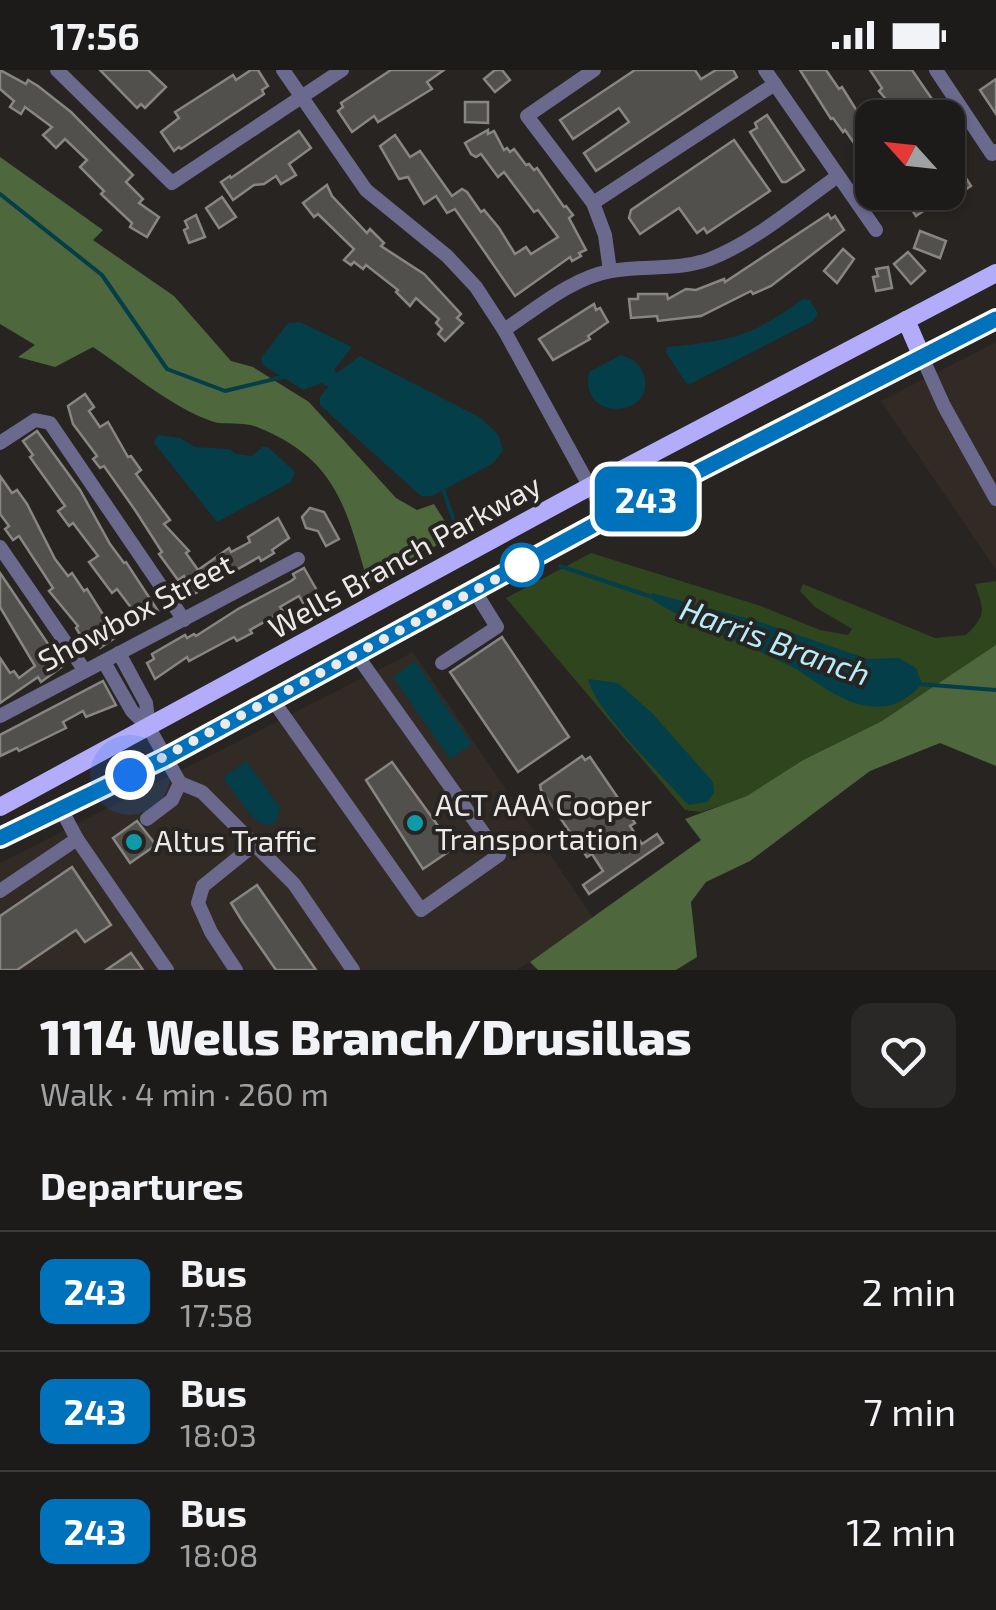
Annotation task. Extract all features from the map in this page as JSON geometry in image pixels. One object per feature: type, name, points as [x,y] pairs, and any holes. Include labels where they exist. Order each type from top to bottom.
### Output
[{"type":"main road","name":"Wells Branch Parkway","points":[[0,807],[590,487],[996,273]]},
{"type":"main road","name":"Wells Branch Parkway","points":[[0,838],[165,758],[607,518],[996,319]]},
{"type":"main road","points":[[906,320],[922,357]]},
{"type":"street","points":[[57,70],[172,183],[342,70]]},
{"type":"street","points":[[284,70],[366,190],[447,256],[476,287],[504,330],[607,518]]},
{"type":"street","points":[[594,70],[527,116],[593,203],[605,235],[610,270]]},
{"type":"street","points":[[765,70],[876,230]]},
{"type":"street","points":[[936,70],[994,153]]},
{"type":"street","points":[[593,203],[775,84]]},
{"type":"street","points":[[504,330],[560,292],[610,270],[707,261],[735,247],[838,176]]},
{"type":"street","points":[[922,357],[944,406],[996,499]]},
{"type":"street","points":[[0,444],[35,420],[50,423],[184,620]]},
{"type":"street","points":[[0,547],[85,672]]},
{"type":"street","name":"Showbox Street","points":[[0,716],[298,559]]},
{"type":"street","points":[[442,664],[497,627],[474,590]]},
{"type":"street","points":[[119,654],[146,703],[149,728]]},
{"type":"street","points":[[272,700],[421,910],[498,855],[356,654]]},
{"type":"street","points":[[104,662],[132,710],[149,728],[180,783],[202,792],[294,884],[353,970]]},
{"type":"street","points":[[147,819],[172,800],[180,783]]},
{"type":"street","points":[[61,809],[167,970]]},
{"type":"street","points":[[0,891],[77,838]]},
{"type":"street","points":[[236,970],[198,903],[203,886],[254,845]]},
{"type":"shaded area","points":[[996,342],[996,570],[881,401]]},
{"type":"shaded area","points":[[413,652],[593,918],[517,970],[0,970],[0,863]]},
{"type":"green space","points":[[0,157],[103,230],[93,240],[174,296],[231,361],[253,367],[309,402],[396,498],[417,510],[434,504],[454,536],[368,583],[353,531],[334,489],[305,454],[284,440],[252,425],[216,422],[196,415],[93,347],[55,367],[18,357],[35,345],[0,324]]},
{"type":"green space","points":[[591,553],[761,606],[820,630],[848,635],[852,629],[815,607],[800,591],[803,584],[935,638],[966,635],[982,612],[975,584],[996,581],[996,704],[882,721],[803,760],[746,797],[701,812],[685,810],[506,598]]},
{"type":"green space","points":[[996,645],[996,766],[940,743],[870,771],[750,861],[706,882],[691,902],[697,957],[676,970],[538,970],[530,962],[701,840],[685,819],[747,796],[803,760],[882,721]]},
{"type":"water","points":[[803,299],[810,300],[818,314],[813,321],[690,384],[665,351],[668,347],[740,335],[769,322]]},
{"type":"water","points":[[300,322],[352,347],[334,370],[337,373],[360,356],[479,417],[498,434],[503,451],[492,464],[432,496],[421,496],[320,405],[320,397],[328,387],[322,383],[303,390],[263,365],[261,358],[288,323]]},
{"type":"water","points":[[621,355],[641,368],[645,390],[629,406],[605,407],[589,389],[589,372]]},
{"type":"water","points":[[158,435],[180,438],[195,447],[229,449],[252,456],[268,447],[295,472],[291,482],[217,522],[154,443]]},
{"type":"water","points":[[652,593],[757,621],[868,659],[899,658],[916,668],[922,684],[891,705],[856,704],[796,669],[670,610],[654,601]]},
{"type":"water","points":[[415,661],[472,744],[450,759],[393,677]]},
{"type":"water","points":[[588,679],[618,683],[653,714],[713,782],[714,793],[707,802],[688,805],[616,726]]},
{"type":"water","points":[[246,761],[280,807],[276,822],[267,826],[253,818],[223,778]]},
{"type":"building","points":[[0,70],[26,84],[28,80],[71,112],[133,175],[126,182],[143,199],[139,203],[159,217],[147,237],[130,227],[132,223],[101,194],[104,191],[80,167],[87,160],[65,139],[56,148],[43,135],[52,127],[25,107],[21,114],[10,107],[14,101],[0,89]]},
{"type":"building","points":[[100,70],[148,70],[166,87],[145,108],[141,104],[137,108]]},
{"type":"building","points":[[258,70],[268,86],[262,90],[264,94],[174,151],[161,132],[179,118],[175,112],[233,75],[236,80]]},
{"type":"building","points":[[391,70],[444,70],[427,82],[432,89],[378,122],[374,116],[352,132],[338,111],[343,107],[341,103]]},
{"type":"building","points":[[495,70],[502,70],[510,80],[495,92],[484,79]]},
{"type":"building","points":[[635,70],[695,70],[701,79],[716,70],[733,70],[737,77],[596,171],[584,153],[629,122],[619,108],[573,139],[560,120]]},
{"type":"building","points":[[800,70],[826,70],[839,89],[842,87],[855,108],[855,144],[831,119]]},
{"type":"building","points":[[870,70],[912,70],[933,100],[887,100],[879,91],[882,88]]},
{"type":"building","points":[[996,79],[996,114],[980,90]]},
{"type":"building","points":[[465,102],[488,102],[488,123],[465,122]]},
{"type":"building","points":[[767,115],[804,170],[786,182],[782,182],[750,132]]},
{"type":"building","points":[[488,130],[488,134],[494,131],[504,150],[514,149],[526,165],[537,168],[573,215],[569,218],[586,250],[515,296],[455,209],[447,213],[436,196],[424,204],[408,177],[399,179],[380,146],[395,135],[410,157],[420,151],[452,196],[462,189],[467,192],[499,228],[515,254],[526,247],[531,254],[558,237],[504,172],[498,177],[481,154],[471,154],[465,143]]},
{"type":"building","points":[[299,131],[311,148],[289,164],[296,175],[281,184],[276,176],[233,200],[221,182]]},
{"type":"building","points":[[734,140],[770,191],[707,233],[704,228],[697,233],[679,208],[640,234],[629,218],[631,210]]},
{"type":"building","points":[[327,185],[332,196],[367,233],[370,229],[384,243],[381,246],[424,274],[461,314],[457,318],[463,323],[445,341],[438,334],[442,329],[436,323],[439,319],[416,298],[410,306],[398,290],[366,265],[363,269],[344,260],[354,249],[318,214],[314,217],[303,203]]},
{"type":"building","points":[[222,197],[236,217],[219,228],[206,208]]},
{"type":"building","points":[[828,214],[831,219],[835,216],[844,230],[771,286],[753,294],[751,291],[701,316],[658,321],[657,316],[631,318],[629,299],[638,299],[638,294],[667,294],[668,299],[686,289],[696,290],[724,279],[725,282]]},
{"type":"building","points":[[196,215],[205,237],[189,243],[185,221]]},
{"type":"building","points":[[920,231],[946,241],[940,258],[914,248]]},
{"type":"building","points":[[843,249],[854,259],[837,283],[824,271]]},
{"type":"building","points":[[908,252],[925,271],[911,284],[894,264]]},
{"type":"building","points":[[888,267],[892,288],[876,291],[876,269]]},
{"type":"building","points":[[594,304],[608,322],[588,336],[590,339],[553,360],[539,339]]},
{"type":"building","points":[[85,394],[94,407],[89,411],[100,427],[108,422],[128,457],[141,470],[136,474],[170,520],[164,524],[189,551],[186,553],[198,570],[229,548],[231,552],[250,542],[248,537],[278,518],[289,538],[261,561],[259,557],[194,594],[184,576],[178,580],[159,554],[162,552],[135,510],[104,466],[100,468],[93,459],[97,456],[73,424],[68,406]]},
{"type":"building","points":[[37,431],[158,611],[135,628],[125,614],[132,609],[117,589],[112,593],[89,562],[98,556],[73,523],[69,526],[58,511],[65,506],[30,457],[33,455],[23,441]]},
{"type":"building","points":[[0,476],[12,493],[17,490],[55,559],[68,576],[72,573],[84,591],[87,589],[107,621],[116,637],[100,648],[86,635],[82,638],[78,626],[49,591],[53,588],[19,536],[13,540],[5,529],[9,526],[0,514]]},
{"type":"building","points":[[310,508],[324,512],[339,539],[326,546],[318,531],[306,528],[302,517]]},
{"type":"building","points":[[304,568],[319,594],[303,603],[299,596],[280,607],[283,611],[250,630],[252,633],[237,641],[234,637],[189,661],[187,657],[155,679],[147,663],[154,659],[152,654],[185,635],[196,636],[291,581],[295,578],[293,574]]},
{"type":"building","points":[[0,573],[63,666],[41,682],[38,677],[0,703],[0,658],[10,673],[14,671],[19,678],[35,666],[0,607]]},
{"type":"building","points":[[502,637],[569,737],[518,772],[450,672]]},
{"type":"building","points":[[103,681],[116,705],[86,717],[83,711],[63,722],[66,728],[0,756],[0,735]]},
{"type":"building","points":[[582,756],[585,760],[590,757],[629,814],[635,823],[630,826],[642,844],[657,834],[663,843],[589,894],[583,885],[603,871],[592,854],[587,857],[540,785]]},
{"type":"building","name":"ACT AAA Cooper Transportation","points":[[392,762],[454,848],[423,869],[366,780]]},
{"type":"building","name":"Altus Traffic","points":[[137,821],[156,845],[130,863],[113,838]]},
{"type":"building","points":[[72,867],[111,925],[85,942],[76,930],[17,970],[0,970],[0,916]]},
{"type":"building","points":[[257,885],[316,970],[276,970],[231,903]]},
{"type":"building","points":[[131,953],[143,970],[106,970]]},
{"type":"waterway","name":"Harris Branch","points":[[0,194],[102,275],[167,369],[225,391],[287,376]]},
{"type":"waterway","name":"Harris Branch","points":[[442,486],[455,524]]},
{"type":"waterway","name":"Harris Branch","points":[[560,566],[655,598]]},
{"type":"waterway","name":"Harris Branch","points":[[919,684],[996,690]]},
{"type":"bus line","name":"243","points":[[0,838],[165,758],[607,518],[996,319]]},
{"type":"place","name":"ACT AAA Cooper Transportation","points":[[415,823]]},
{"type":"place","name":"Altus Traffic","points":[[134,842]]},
{"type":"route","points":[[130,775],[526,563],[522,565]]}]
